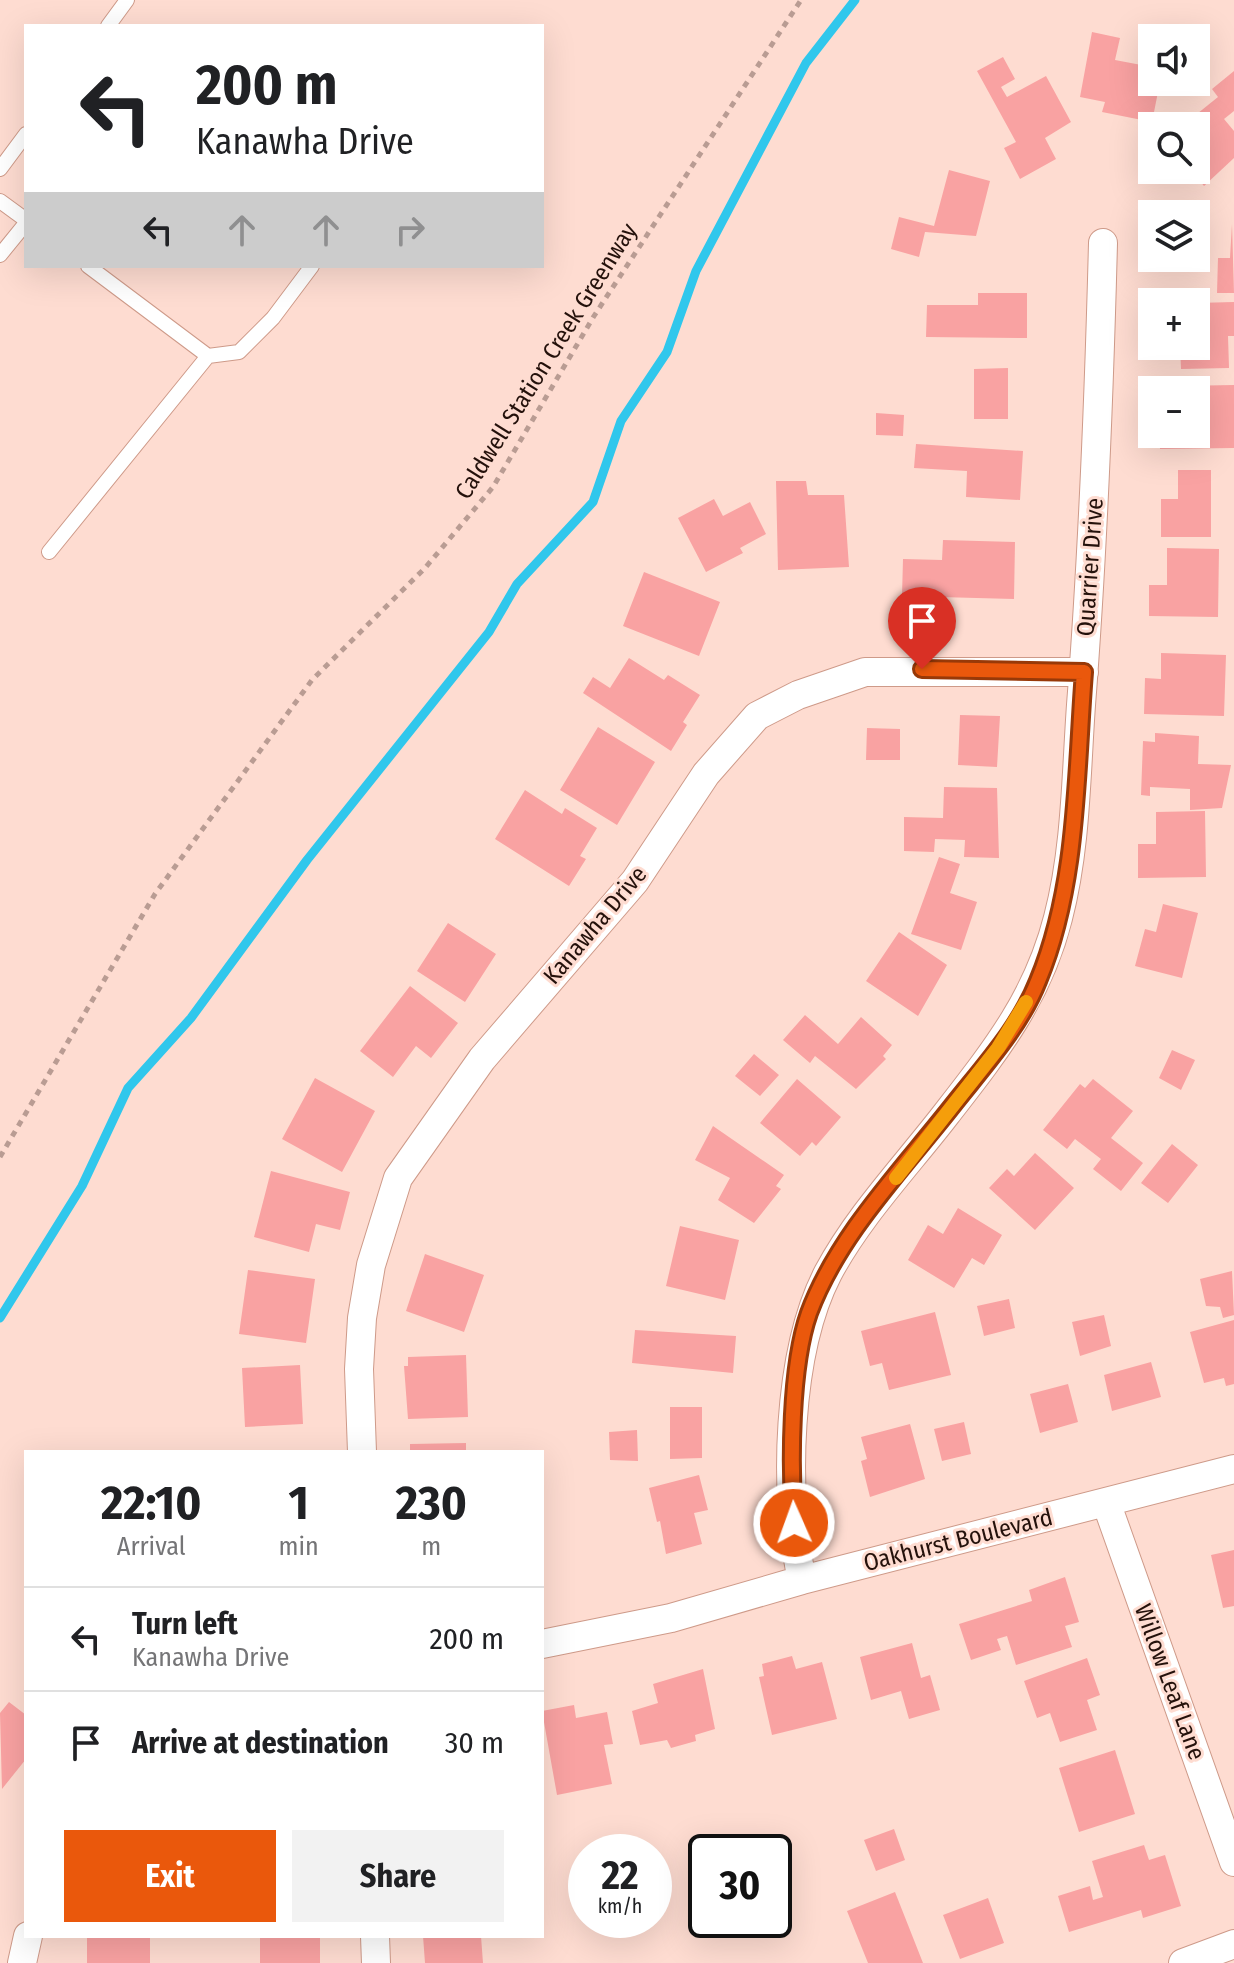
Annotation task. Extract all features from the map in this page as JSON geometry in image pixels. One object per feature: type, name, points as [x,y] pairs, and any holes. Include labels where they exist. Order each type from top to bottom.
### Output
[{"type":"street","name":"Quarrier Drive","points":[[802,1580],[795,1550],[792,1497],[796,1390],[809,1315],[851,1235],[998,1048],[1038,983],[1059,916],[1069,857],[1084,672],[1097,461],[1103,243]]},
{"type":"street","name":"Kanawha Drive","points":[[362,1450],[359,1369],[362,1318],[371,1265],[398,1178],[482,1059],[635,881],[706,774],[757,716],[798,695],[865,672],[1084,672]]},
{"type":"street","name":"Oakhurst Boulevard","points":[[544,1644],[671,1618],[802,1580],[1234,1469]]},
{"type":"street","name":"Willow Leaf Lane","points":[[1106,1502],[1234,1862]]},
{"type":"street","points":[[22,1963],[28,1938]]},
{"type":"street","points":[[375,1938],[376,1963]]},
{"type":"street","points":[[1183,1963],[1234,1944]]},
{"type":"lane","points":[[109,24],[127,0]]},
{"type":"lane","points":[[0,169],[24,137]]},
{"type":"lane","points":[[0,201],[24,220]]},
{"type":"lane","points":[[0,255],[24,225]]},
{"type":"lane","points":[[91,268],[208,356]]},
{"type":"lane","points":[[49,552],[208,356],[239,352],[273,318],[310,268]]},
{"type":"path","name":"Caldwell Station Creek Greenway","points":[[0,1157],[155,894],[312,680],[425,568],[493,487],[594,316],[801,0]]},
{"type":"building","points":[[1092,32],[1120,38],[1115,60],[1138,64],[1138,96],[1157,96],[1154,112],[1138,112],[1138,119],[1102,112],[1105,102],[1080,97]]},
{"type":"building","points":[[1003,57],[1015,79],[1001,87],[1007,97],[1046,76],[1071,122],[1045,138],[1056,159],[1020,179],[1004,148],[1016,142],[977,71]]},
{"type":"building","points":[[1234,71],[1234,111],[1224,119],[1234,131],[1234,158],[1210,180],[1210,112],[1199,112],[1218,97],[1212,89]]},
{"type":"building","points":[[949,170],[990,181],[976,236],[925,232],[919,257],[891,249],[899,217],[934,226]]},
{"type":"building","points":[[1232,224],[1234,293],[1217,293],[1218,258],[1230,258]]},
{"type":"building","points":[[978,293],[1027,293],[1027,338],[926,337],[927,305],[978,305]]},
{"type":"building","points":[[1234,302],[1234,336],[1228,336],[1229,368],[1181,369],[1181,360],[1210,360],[1210,303]]},
{"type":"building","points":[[1008,368],[1008,419],[974,419],[974,369]]},
{"type":"building","points":[[1210,385],[1234,385],[1234,448],[1160,449],[1210,448]]},
{"type":"building","points":[[876,413],[904,415],[903,436],[876,435]]},
{"type":"building","points":[[916,444],[1023,451],[1020,500],[966,497],[967,471],[914,468]]},
{"type":"building","points":[[1178,470],[1211,470],[1211,537],[1161,537],[1161,499],[1178,499]]},
{"type":"building","points":[[776,481],[806,481],[808,495],[844,495],[849,567],[778,570]]},
{"type":"building","points":[[714,499],[723,516],[750,502],[766,534],[740,548],[743,553],[706,572],[678,518]]},
{"type":"building","points":[[943,540],[1015,542],[1014,599],[902,596],[903,559],[942,560]]},
{"type":"building","points":[[1167,548],[1219,549],[1218,617],[1149,616],[1149,585],[1167,585]]},
{"type":"building","points":[[644,572],[720,602],[699,656],[623,626]]},
{"type":"building","points":[[1161,653],[1226,655],[1224,716],[1144,714],[1145,678],[1161,679]]},
{"type":"building","points":[[629,658],[664,680],[668,675],[700,695],[683,722],[687,725],[671,751],[583,693],[593,677],[610,688]]},
{"type":"building","points":[[960,715],[1000,716],[997,767],[958,765]]},
{"type":"building","points":[[598,727],[655,762],[617,825],[560,790]]},
{"type":"building","points":[[867,728],[900,729],[900,760],[866,760]]},
{"type":"building","points":[[1155,733],[1199,736],[1198,764],[1231,765],[1222,808],[1190,810],[1190,789],[1150,787],[1150,796],[1141,795],[1143,741],[1155,742]]},
{"type":"building","points":[[944,787],[997,788],[999,858],[964,857],[965,840],[935,839],[934,852],[904,851],[904,817],[943,818]]},
{"type":"building","points":[[525,790],[562,814],[565,808],[597,828],[580,856],[586,859],[569,886],[495,839]]},
{"type":"building","points":[[1205,811],[1206,877],[1138,878],[1138,844],[1156,844],[1156,812]]},
{"type":"building","points":[[939,857],[960,864],[950,893],[977,902],[961,950],[911,934]]},
{"type":"building","points":[[1163,904],[1198,913],[1182,978],[1135,966],[1145,929],[1156,932]]},
{"type":"building","points":[[448,923],[496,954],[465,1002],[417,971]]},
{"type":"building","points":[[899,932],[947,965],[918,1016],[866,981]]},
{"type":"building","points":[[410,986],[458,1023],[431,1058],[416,1046],[393,1077],[360,1051]]},
{"type":"building","points":[[805,1015],[838,1044],[861,1017],[892,1045],[883,1056],[886,1059],[856,1089],[815,1056],[810,1063],[783,1040]]},
{"type":"building","points":[[1172,1050],[1195,1060],[1181,1090],[1159,1078]]},
{"type":"building","points":[[754,1054],[779,1075],[760,1096],[735,1076]]},
{"type":"building","points":[[315,1078],[375,1111],[342,1172],[282,1139]]},
{"type":"building","points":[[797,1079],[841,1117],[816,1146],[812,1142],[800,1156],[760,1123]]},
{"type":"building","points":[[1093,1079],[1133,1111],[1111,1138],[1143,1163],[1121,1191],[1093,1169],[1101,1159],[1075,1139],[1067,1149],[1043,1130],[1080,1084],[1085,1088]]},
{"type":"building","points":[[713,1126],[784,1175],[776,1186],[781,1189],[754,1223],[718,1200],[730,1178],[695,1160]]},
{"type":"building","points":[[1172,1144],[1198,1165],[1168,1203],[1141,1183]]},
{"type":"building","points":[[1035,1153],[1074,1188],[1035,1230],[989,1188],[1007,1169],[1014,1176]]},
{"type":"building","points":[[271,1171],[350,1192],[340,1230],[316,1224],[309,1252],[254,1237]]},
{"type":"building","points":[[958,1208],[1002,1235],[984,1265],[972,1258],[954,1288],[908,1260],[928,1225],[943,1234]]},
{"type":"building","points":[[680,1226],[739,1240],[725,1300],[666,1286]]},
{"type":"building","points":[[425,1254],[484,1275],[464,1332],[406,1311]]},
{"type":"building","points":[[248,1270],[315,1279],[306,1343],[239,1334]]},
{"type":"building","points":[[1232,1271],[1234,1315],[1223,1318],[1220,1307],[1206,1306],[1200,1279]]},
{"type":"building","points":[[1009,1299],[1015,1328],[984,1336],[977,1306]]},
{"type":"building","points":[[935,1312],[951,1375],[889,1390],[882,1363],[870,1366],[861,1331]]},
{"type":"building","points":[[1104,1315],[1111,1346],[1080,1356],[1072,1322]]},
{"type":"building","points":[[1234,1320],[1234,1384],[1226,1386],[1224,1378],[1204,1383],[1190,1332]]},
{"type":"building","points":[[635,1330],[736,1336],[733,1373],[632,1363]]},
{"type":"building","points":[[466,1355],[468,1417],[408,1419],[404,1366],[408,1366],[408,1357]]},
{"type":"building","points":[[1151,1362],[1161,1397],[1112,1411],[1104,1375]]},
{"type":"building","points":[[300,1365],[303,1424],[245,1427],[242,1368]]},
{"type":"building","points":[[1068,1384],[1078,1422],[1040,1433],[1030,1394]]},
{"type":"building","points":[[670,1407],[702,1407],[702,1458],[670,1459]]},
{"type":"building","points":[[964,1422],[971,1454],[942,1461],[934,1429]]},
{"type":"building","points":[[910,1424],[925,1479],[870,1497],[861,1461],[867,1459],[861,1437]]},
{"type":"building","points":[[637,1430],[638,1461],[610,1460],[609,1432]]},
{"type":"building","points":[[466,1443],[466,1450],[410,1450],[410,1444]]},
{"type":"building","points":[[699,1475],[708,1510],[694,1513],[702,1544],[666,1554],[660,1521],[657,1522],[649,1488]]},
{"type":"building","points":[[1234,1550],[1234,1606],[1223,1608],[1211,1555]]},
{"type":"building","points":[[1065,1577],[1079,1622],[1065,1626],[1072,1647],[1016,1665],[1007,1636],[997,1639],[1001,1650],[971,1660],[959,1624],[1032,1601],[1029,1590]]},
{"type":"building","points":[[912,1643],[921,1678],[930,1675],[940,1710],[909,1719],[901,1691],[871,1700],[860,1657]]},
{"type":"building","points":[[792,1656],[796,1669],[822,1662],[837,1719],[772,1735],[759,1677],[764,1676],[762,1664]]},
{"type":"building","points":[[1087,1658],[1100,1695],[1087,1700],[1097,1730],[1060,1742],[1050,1713],[1037,1718],[1024,1681]]},
{"type":"building","points":[[703,1669],[715,1729],[695,1735],[696,1741],[671,1748],[667,1740],[640,1745],[632,1711],[658,1703],[653,1684]]},
{"type":"building","points":[[9,1702],[24,1713],[24,1762],[2,1789],[0,1713]]},
{"type":"building","points":[[574,1705],[576,1718],[607,1712],[613,1744],[604,1745],[612,1784],[557,1795],[544,1711]]},
{"type":"building","points":[[1115,1750],[1135,1814],[1079,1832],[1059,1768]]},
{"type":"building","points":[[894,1829],[905,1860],[876,1871],[864,1840]]},
{"type":"building","points":[[1144,1845],[1149,1860],[1165,1855],[1181,1906],[1143,1918],[1141,1910],[1069,1932],[1058,1896],[1090,1886],[1093,1900],[1103,1897],[1092,1861]]},
{"type":"building","points":[[895,1892],[923,1963],[868,1963],[847,1911]]},
{"type":"building","points":[[988,1898],[1004,1943],[960,1959],[943,1915]]},
{"type":"building","points":[[87,1938],[150,1938],[150,1963],[87,1963]]},
{"type":"building","points":[[260,1938],[320,1938],[320,1963],[260,1963]]},
{"type":"building","points":[[423,1938],[481,1938],[483,1963],[425,1963]]},
{"type":"waterway","points":[[0,1318],[82,1186],[128,1088],[191,1018],[307,860],[489,632],[517,584],[593,502],[621,421],[667,352],[696,271],[806,63],[855,0]]},
{"type":"slow traffic","points":[[896,1178],[998,1048],[1026,1002]]},
{"type":"route","points":[[794,1523],[796,1390],[809,1315],[851,1235],[998,1048],[1038,983],[1059,916],[1069,857],[1084,672],[922,669]]}]
